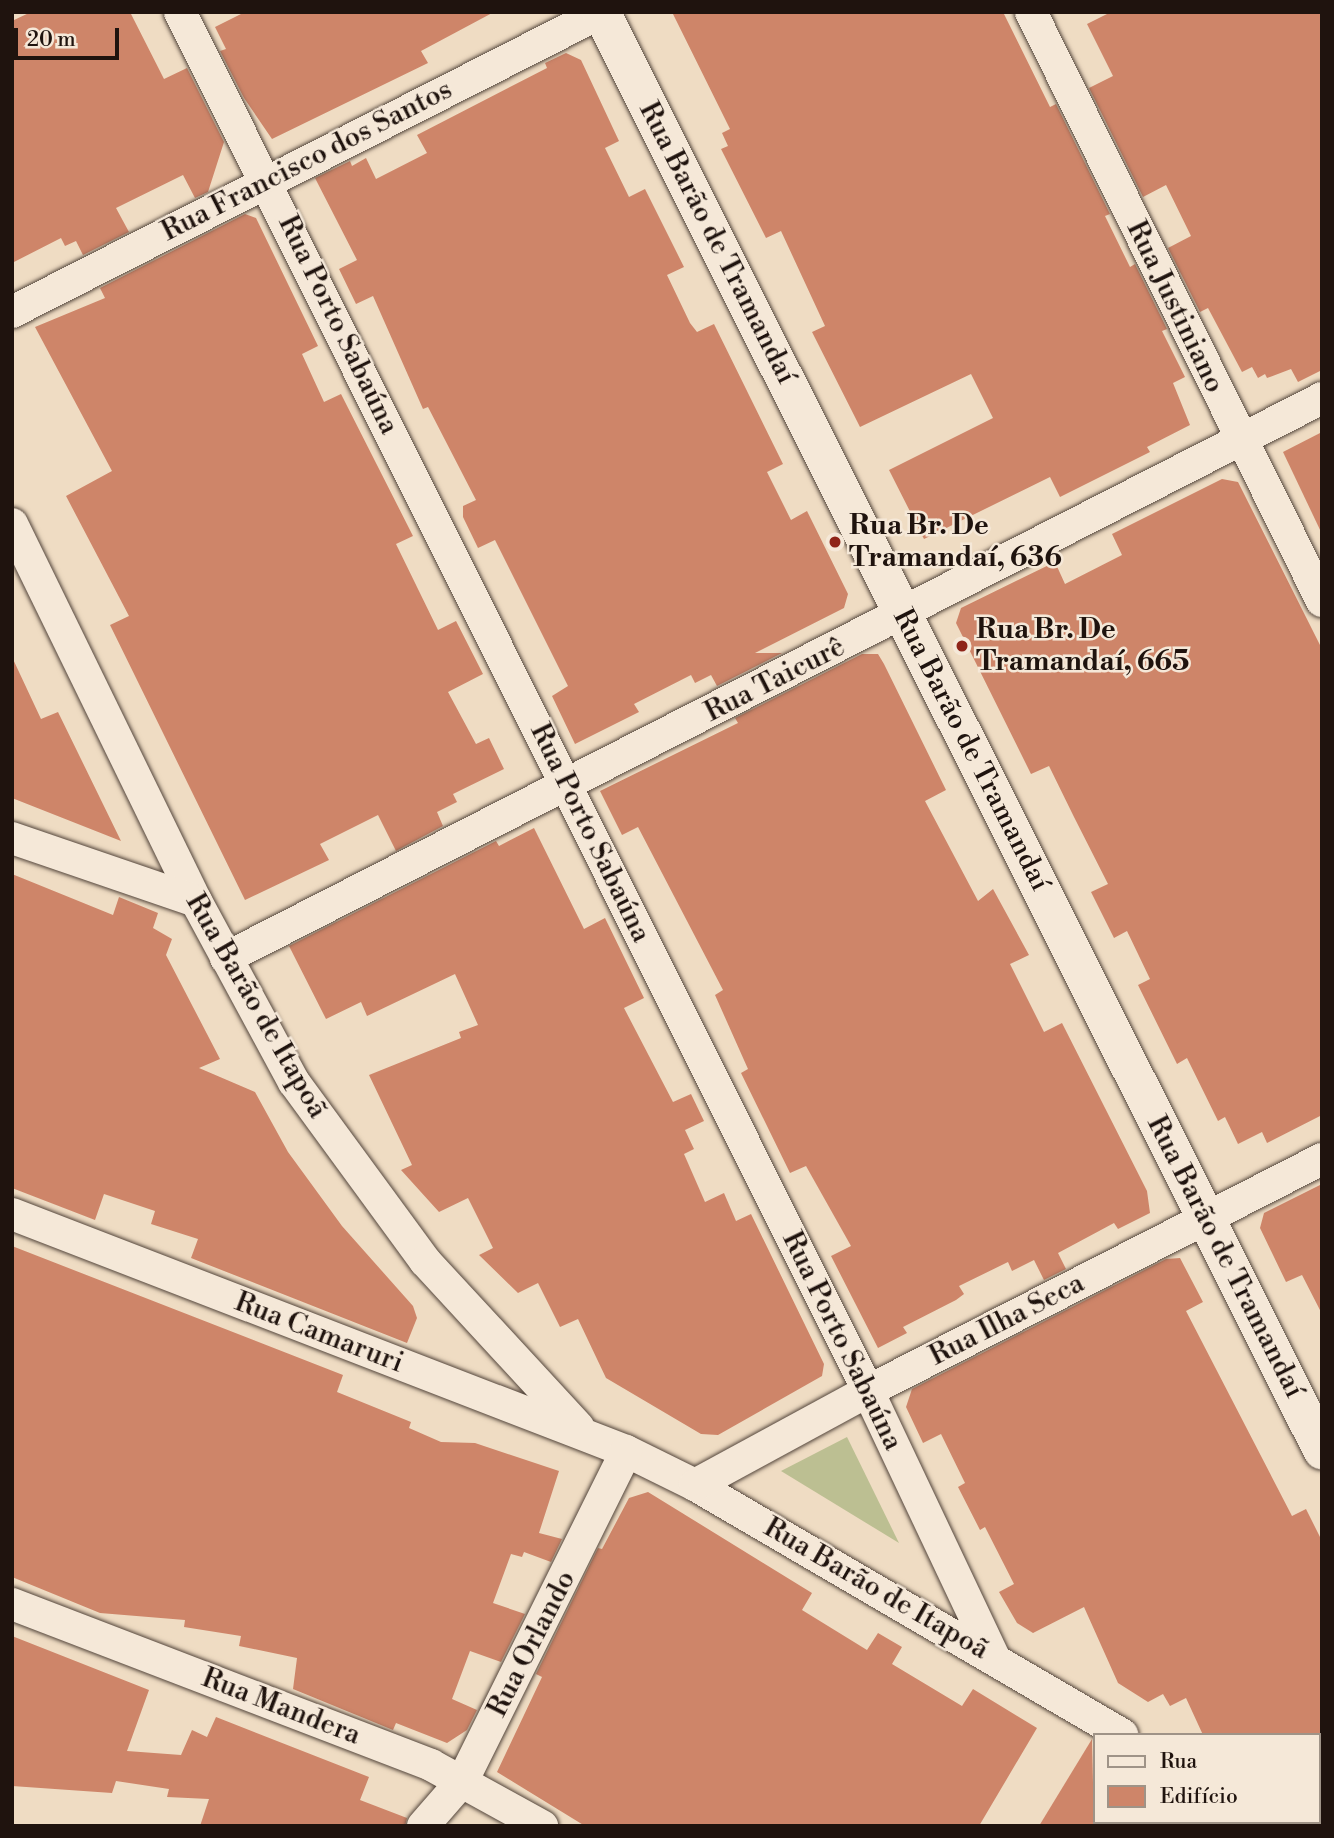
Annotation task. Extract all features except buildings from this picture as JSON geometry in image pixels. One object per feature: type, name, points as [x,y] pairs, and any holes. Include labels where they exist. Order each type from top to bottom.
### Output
[{"type":"street","name":"Rua Porto Sabaúna","points":[[180,12],[267,180],[868,1391],[993,1656]]},
{"type":"street","name":"Rua Francisco dos Santos","points":[[12,312],[601,12]]},
{"type":"street","name":"Rua Barão de Tramandaí","points":[[601,12],[1322,1450]]},
{"type":"street","name":"Rua Justiniano","points":[[1031,12],[1322,601]]},
{"type":"street","name":"Rua Taicurê","points":[[226,958],[1322,398]]},
{"type":"street","name":"Rua Barão de Itapoã","points":[[12,524],[195,901],[294,1082],[359,1175],[425,1261],[583,1433]]},
{"type":"street","points":[[12,838],[195,901]]},
{"type":"street","name":"Rua Ilha Seca","points":[[695,1485],[868,1391],[1206,1221],[1322,1159]]},
{"type":"street","name":"Rua Camaruri","points":[[12,1214],[626,1451]]},
{"type":"street","name":"Rua Barão de Itapoã","points":[[626,1451],[695,1485],[993,1656],[1119,1733]]},
{"type":"street","name":"Rua Orlando","points":[[423,1826],[463,1780],[626,1451]]},
{"type":"street","name":"Rua Mandera","points":[[12,1604],[463,1780],[542,1826]]},
{"type":"green space","points":[[847,1437],[899,1543],[781,1471]]},
{"type":"place","name":"Rua Br. De Tramandaí, 636","points":[[835,542]]},
{"type":"place","name":"Rua Br. De Tramandaí, 665","points":[[962,646]]}]
